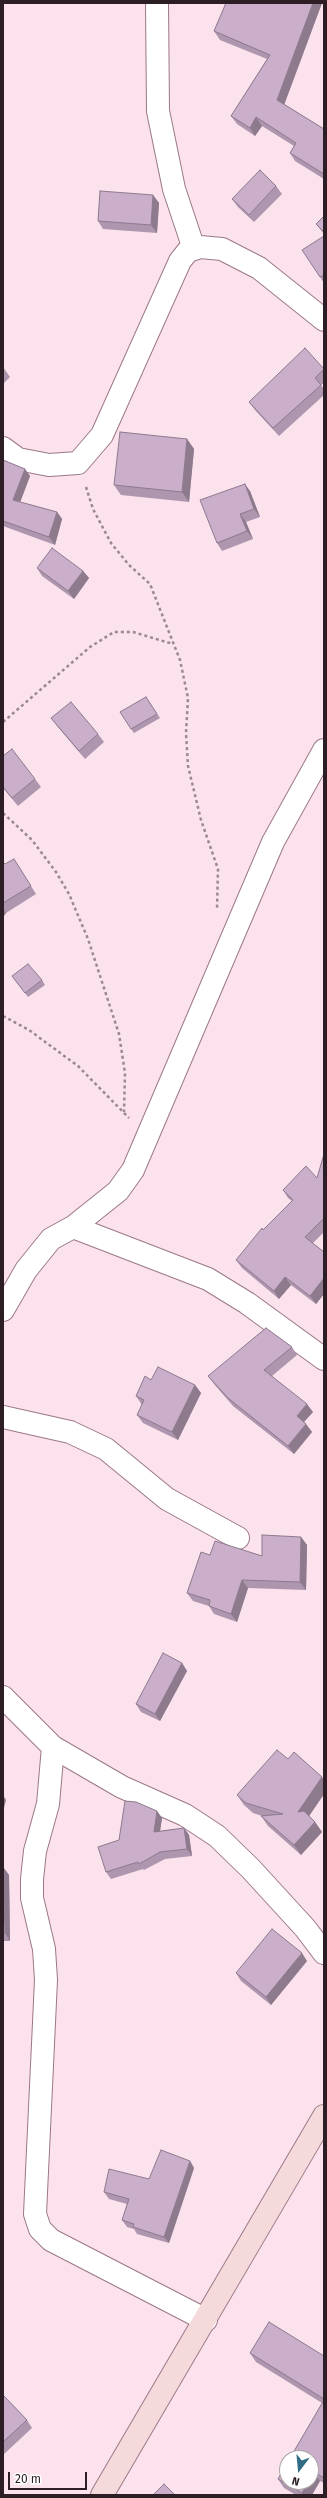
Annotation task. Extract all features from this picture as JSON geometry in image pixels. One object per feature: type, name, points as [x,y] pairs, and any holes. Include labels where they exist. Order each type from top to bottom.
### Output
[{"type":"street","points":[[157,3],[158,111],[174,189],[194,249]]},
{"type":"street","points":[[3,448],[18,459],[42,464],[78,463],[102,435],[180,261],[188,251],[209,246],[222,248],[259,268],[324,320]]},
{"type":"street","points":[[3,1310],[26,1270],[51,1239],[73,1227],[118,1191],[133,1170],[267,855],[324,750]]},
{"type":"street","points":[[73,1227],[208,1280],[246,1303],[324,1359]]},
{"type":"street","points":[[3,1417],[70,1432],[106,1450],[168,1500],[238,1538]]},
{"type":"street","points":[[3,1697],[53,1747],[122,1787],[185,1815],[217,1836],[251,1869],[305,1928],[324,1953]]},
{"type":"street","points":[[53,1747],[48,1804],[35,1851],[32,1880],[32,1898],[44,1949],[46,1980],[35,2214],[40,2229],[51,2240],[206,2320]]},
{"type":"street","points":[[102,2495],[206,2320],[324,2116]]},
{"type":"path","points":[[78,463],[96,516],[111,543],[129,565],[150,584],[180,660],[188,698],[186,733],[188,766],[201,820],[218,869],[216,917]]},
{"type":"path","points":[[3,722],[90,647],[114,632],[133,632],[173,644]]},
{"type":"path","points":[[3,813],[32,840],[56,872],[69,894],[88,939],[119,1034],[125,1073],[124,1112]]},
{"type":"path","points":[[3,1016],[29,1030],[78,1066],[124,1112],[146,1138]]},
{"type":"building","points":[[226,3],[313,3],[277,100],[324,129],[324,174],[290,153],[296,143],[256,117],[250,128],[231,116],[270,55],[214,31]]},
{"type":"building","points":[[260,170],[276,186],[249,215],[232,199]]},
{"type":"building","points":[[100,191],[153,195],[151,225],[98,221]]},
{"type":"building","points":[[324,216],[324,232],[316,224]]},
{"type":"building","points":[[324,236],[324,275],[320,277],[302,250]]},
{"type":"building","points":[[305,348],[324,369],[315,378],[321,385],[273,428],[249,402]]},
{"type":"building","points":[[120,432],[187,439],[182,492],[114,485]]},
{"type":"building","points":[[3,460],[25,469],[13,500],[57,512],[49,537],[3,521]]},
{"type":"building","points":[[245,484],[254,509],[240,514],[247,531],[217,543],[200,500]]},
{"type":"building","points":[[52,548],[83,571],[68,591],[37,568]]},
{"type":"building","points":[[146,697],[157,714],[131,729],[120,712]]},
{"type":"building","points":[[71,702],[98,734],[79,751],[51,718]]},
{"type":"building","points":[[12,749],[35,779],[12,798],[3,787],[3,756]]},
{"type":"building","points":[[14,859],[31,886],[3,903],[3,862],[5,864]]},
{"type":"building","points":[[28,964],[42,980],[25,993],[12,976]]},
{"type":"building","points":[[324,1154],[324,1218],[305,1237],[324,1252],[324,1278],[310,1296],[285,1277],[274,1291],[236,1260],[262,1228],[263,1230],[293,1200],[283,1190],[306,1166],[317,1178]]},
{"type":"building","points":[[266,1328],[292,1347],[264,1370],[307,1404],[297,1416],[306,1424],[288,1446],[228,1398],[208,1376]]},
{"type":"building","points":[[158,1367],[195,1385],[172,1432],[137,1415],[144,1400],[136,1396],[145,1376],[151,1380]]},
{"type":"building","points":[[262,1535],[301,1537],[300,1582],[242,1580],[231,1614],[209,1606],[210,1600],[187,1593],[201,1552],[210,1555],[215,1541],[262,1556]]},
{"type":"building","points":[[163,1653],[182,1663],[155,1714],[136,1704]]},
{"type":"building","points":[[277,1750],[288,1759],[294,1752],[322,1777],[298,1812],[304,1811],[315,1822],[294,1845],[261,1816],[283,1814],[246,1803],[237,1795]]},
{"type":"building","points":[[125,1801],[136,1802],[157,1811],[154,1832],[184,1828],[187,1849],[160,1852],[139,1864],[138,1862],[106,1872],[98,1847],[119,1840]]},
{"type":"building","points":[[3,1867],[5,1933],[3,1933]]},
{"type":"building","points":[[272,1929],[302,1953],[266,1997],[236,1973]]},
{"type":"building","points":[[161,2150],[190,2161],[164,2237],[133,2227],[134,2224],[122,2220],[129,2199],[104,2192],[109,2169],[149,2179]]},
{"type":"building","points":[[269,2322],[324,2356],[324,2399],[250,2353]]},
{"type":"building","points":[[3,2395],[27,2420],[3,2442]]},
{"type":"building","points":[[324,2400],[324,2478],[319,2475],[319,2450],[295,2450]]},
{"type":"building","points":[[164,2484],[175,2495],[153,2495]]},
{"type":"building","points":[[297,2490],[304,2490],[302,2493]]}]
